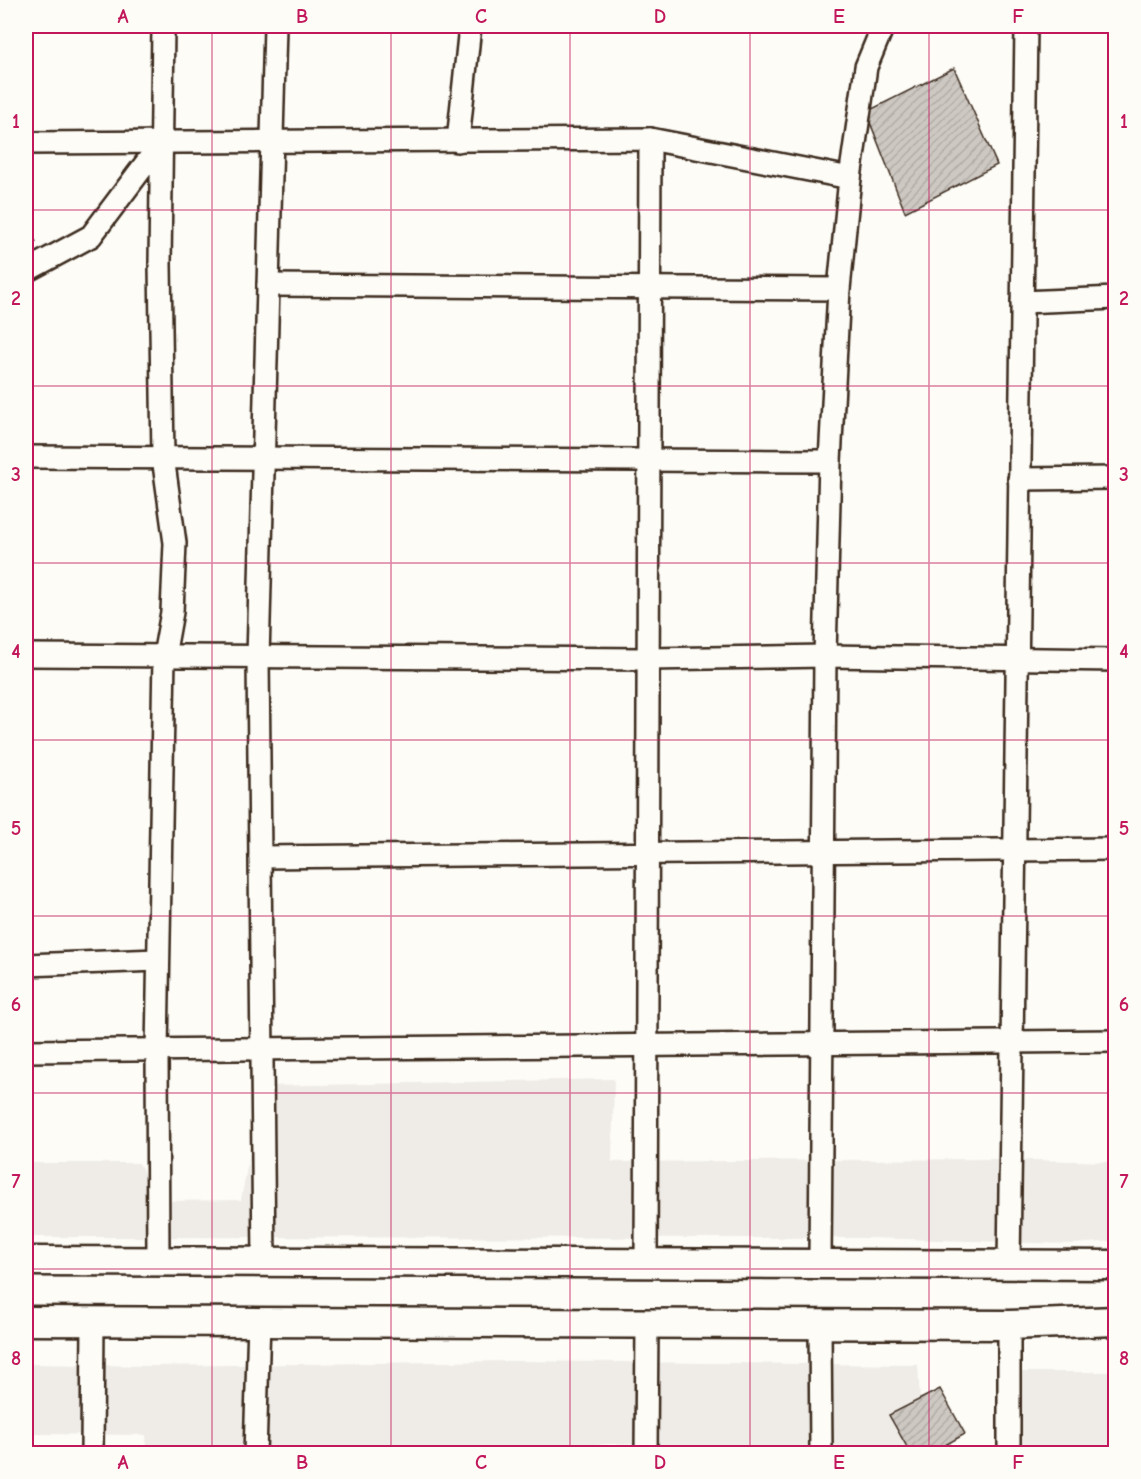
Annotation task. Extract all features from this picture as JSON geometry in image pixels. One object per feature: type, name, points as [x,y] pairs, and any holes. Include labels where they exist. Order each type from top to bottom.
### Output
[{"type":"main road","points":[[26,1262],[646,1264],[820,1261],[1116,1265]]},
{"type":"main road","points":[[26,1321],[259,1320],[1009,1325],[1116,1321]]},
{"type":"street","points":[[158,1262],[157,1051],[164,656],[172,612],[175,543],[163,457],[159,264],[163,26]]},
{"type":"street","points":[[264,1262],[258,658],[275,26]]},
{"type":"street","points":[[458,141],[470,26]]},
{"type":"street","points":[[820,1261],[825,656],[830,461],[839,288],[850,178],[866,67],[883,26]]},
{"type":"street","points":[[1010,1264],[1011,1042],[1026,26]]},
{"type":"street","points":[[26,142],[650,139],[850,178]]},
{"type":"street","points":[[646,1264],[650,139]]},
{"type":"street","points":[[26,271],[91,236],[161,143]]},
{"type":"street","points":[[268,285],[839,288]]},
{"type":"street","points":[[1022,302],[1116,298]]},
{"type":"street","points":[[26,457],[830,461]]},
{"type":"street","points":[[1019,479],[1116,478]]},
{"type":"street","points":[[26,655],[648,659],[825,656],[1116,660]]},
{"type":"street","points":[[260,856],[1116,849]]},
{"type":"street","points":[[26,964],[158,960]]},
{"type":"street","points":[[26,1051],[1116,1041]]},
{"type":"street","points":[[93,1320],[93,1454]]},
{"type":"street","points":[[255,1454],[259,1320]]},
{"type":"street","points":[[646,1454],[647,1323]]},
{"type":"street","points":[[820,1324],[821,1454]]},
{"type":"street","points":[[1009,1325],[1009,1454]]},
{"type":"shaded area","points":[[614,1079],[612,1162],[988,1159],[1115,1162],[1115,1241],[1073,1244],[868,1238],[26,1237],[26,1163],[139,1163],[158,1201],[241,1200],[262,1086]]},
{"type":"shaded area","points":[[509,1361],[918,1365],[920,1400],[890,1415],[911,1453],[832,1454],[831,1450],[609,1444],[498,1454],[147,1454],[146,1435],[26,1434],[26,1364],[153,1366]]},
{"type":"shaded area","points":[[1016,1372],[1115,1372],[1115,1453],[1017,1453]]},
{"type":"building","points":[[954,68],[997,165],[905,212],[866,112]]},
{"type":"building","points":[[26,223],[36,242],[26,248]]},
{"type":"building","points":[[940,1389],[965,1434],[929,1454],[911,1454],[889,1415]]}]
